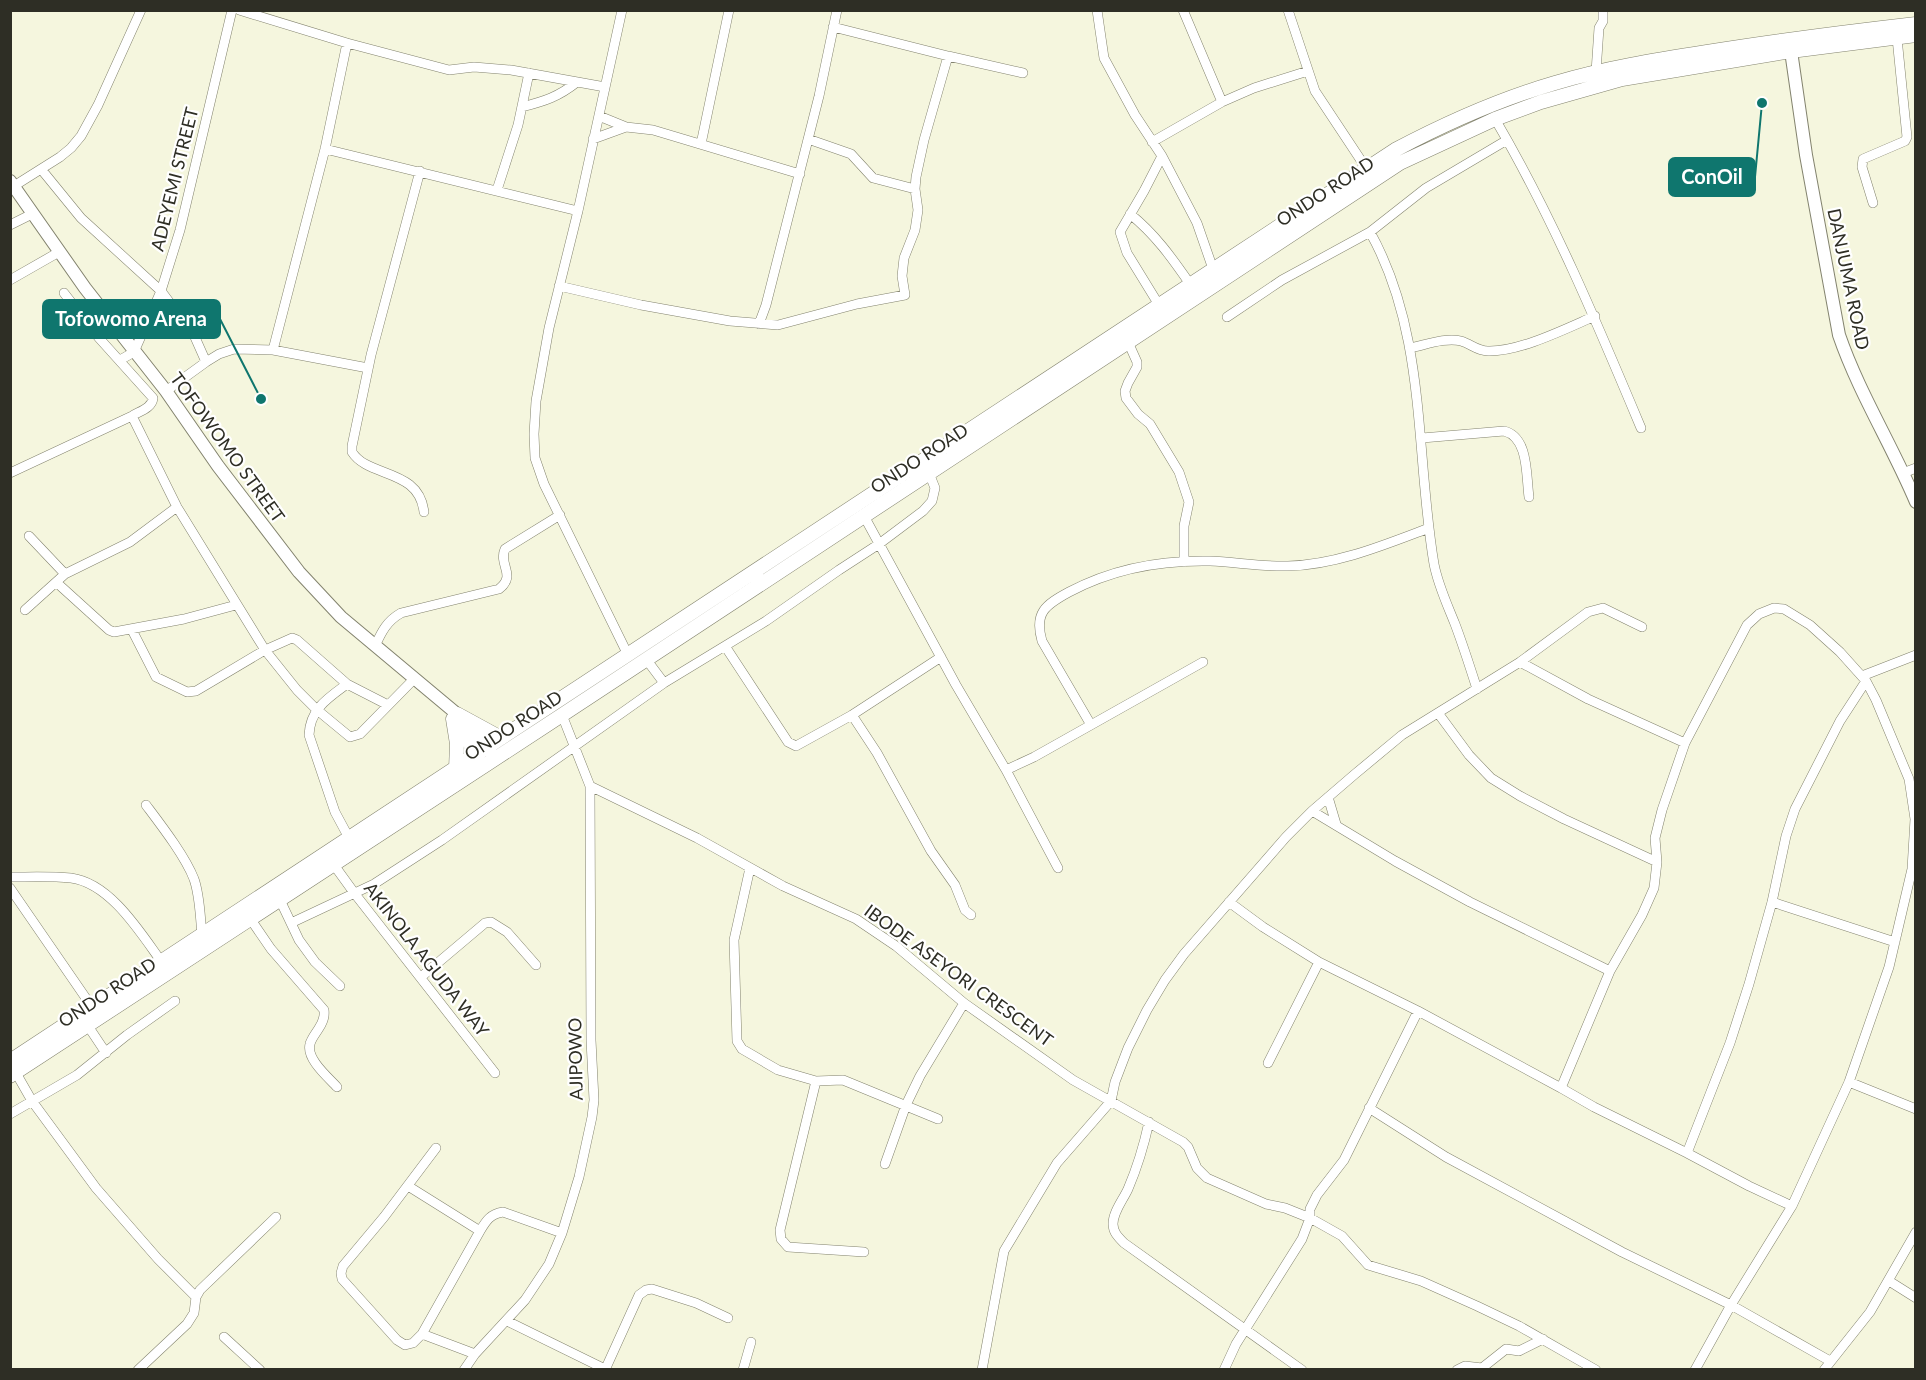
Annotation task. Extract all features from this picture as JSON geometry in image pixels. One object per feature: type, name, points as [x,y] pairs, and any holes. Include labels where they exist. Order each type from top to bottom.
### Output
[{"type":"main road","name":"ONDO ROAD","points":[[12,1070],[92,1007],[201,934],[456,769],[485,757],[562,715],[929,473],[1190,284],[1366,168],[1428,133],[1553,83],[1596,72],[1732,54],[1916,24]]},
{"type":"main road","name":"ONDO ROAD","points":[[12,1070],[88,1026],[334,865],[485,757],[501,738],[628,655],[1030,398],[1128,342],[1400,164],[1495,119],[1541,102],[1622,79],[1732,54],[1791,51],[1916,35]]},
{"type":"main road","points":[[453,713],[501,738]]},
{"type":"main road","points":[[453,713],[457,744],[456,769]]},
{"type":"street","points":[[12,183],[41,169],[71,148],[81,136],[98,105],[141,10]]},
{"type":"street","name":"ADEYEMI STREET","points":[[134,351],[161,291],[180,230],[232,10]]},
{"type":"street","points":[[238,10],[347,43],[449,70],[474,67],[511,70],[605,87]]},
{"type":"street","points":[[622,10],[578,211],[549,328],[536,401],[534,434],[535,458],[539,471],[628,655]]},
{"type":"street","points":[[702,144],[729,10]]},
{"type":"street","points":[[759,324],[800,174],[837,10]]},
{"type":"street","points":[[1097,10],[1104,58],[1162,156],[1197,223],[1213,269]]},
{"type":"street","points":[[1183,10],[1222,102]]},
{"type":"street","points":[[1288,10],[1315,91],[1366,168]]},
{"type":"street","points":[[1596,72],[1599,28],[1603,21],[1603,10]]},
{"type":"street","points":[[834,27],[948,56],[1023,72]]},
{"type":"street","points":[[1873,204],[1862,166],[1863,159],[1905,141],[1907,137],[1897,38]]},
{"type":"street","points":[[273,350],[325,149],[347,43]]},
{"type":"street","name":"DANJUMA ROAD","points":[[1791,51],[1812,187],[1839,334],[1848,360],[1916,502]]},
{"type":"street","points":[[559,286],[641,305],[778,325],[905,294],[902,276],[904,258],[915,230],[918,210],[915,189],[924,140],[948,56]]},
{"type":"street","points":[[1152,142],[1222,102],[1254,88],[1308,71]]},
{"type":"street","points":[[497,190],[529,74]]},
{"type":"street","points":[[522,106],[547,101],[564,93],[577,82]]},
{"type":"street","points":[[599,116],[626,126],[653,130],[800,174]]},
{"type":"street","points":[[1495,119],[1537,195],[1595,316],[1641,428]]},
{"type":"street","points":[[593,139],[626,126]]},
{"type":"street","points":[[808,139],[851,154],[873,178],[915,189]]},
{"type":"street","points":[[1227,317],[1282,280],[1370,232],[1426,188],[1507,140]]},
{"type":"street","points":[[325,149],[578,211]]},
{"type":"street","points":[[1159,305],[1121,239],[1120,232],[1162,156]]},
{"type":"street","points":[[41,169],[81,218],[161,291],[194,334],[206,362]]},
{"type":"street","points":[[420,171],[368,368],[352,452],[361,461],[411,485],[417,491],[424,512]]},
{"type":"street","name":"TOFOWOMO STREET","points":[[12,183],[59,252],[166,391],[218,466],[299,572],[341,617],[453,713],[485,757]]},
{"type":"street","points":[[10,225],[32,214]]},
{"type":"street","points":[[1130,214],[1148,228],[1190,284]]},
{"type":"street","points":[[1370,232],[1385,257],[1400,299],[1410,348],[1422,438],[1429,528],[1441,590],[1455,623],[1477,689]]},
{"type":"street","points":[[10,280],[59,252]]},
{"type":"street","points":[[10,473],[151,406],[153,398],[99,338],[64,293]]},
{"type":"street","points":[[1410,348],[1454,340],[1479,349],[1501,350],[1547,336],[1595,316]]},
{"type":"street","points":[[1128,342],[1137,367],[1125,391],[1126,398],[1138,414],[1150,424],[1168,453],[1179,472],[1189,502],[1184,526],[1184,562]]},
{"type":"street","points":[[166,391],[206,362],[234,349],[273,350],[368,368]]},
{"type":"street","points":[[120,360],[134,351]]},
{"type":"street","points":[[132,416],[177,507],[236,605],[265,650],[297,690],[316,709],[350,736],[360,734],[414,679]]},
{"type":"street","points":[[1422,438],[1504,431],[1512,433],[1518,439],[1524,454],[1529,498]]},
{"type":"street","points":[[1903,473],[1916,468]]},
{"type":"street","points":[[291,923],[374,884],[442,840],[664,684],[766,621],[879,544],[923,511],[932,501],[935,488],[929,473]]},
{"type":"street","points":[[25,610],[65,574],[130,542],[177,507]]},
{"type":"street","points":[[375,646],[383,628],[401,613],[499,590],[506,584],[508,576],[502,554],[505,549],[560,515]]},
{"type":"street","points":[[864,516],[1058,868]]},
{"type":"street","points":[[1091,725],[1042,641],[1038,628],[1039,618],[1045,608],[1091,580],[1138,567],[1184,562],[1210,561],[1288,566],[1324,561],[1429,528]]},
{"type":"street","points":[[29,536],[65,574]]},
{"type":"street","points":[[57,582],[114,632],[184,620],[236,605]]},
{"type":"street","points":[[982,1370],[1004,1251],[1057,1163],[1111,1101],[1115,1082],[1128,1048],[1153,1000],[1184,954],[1229,902],[1312,811],[1402,735],[1520,662],[1588,612],[1603,608],[1642,627]]},
{"type":"street","points":[[1562,1088],[1610,971],[1642,915],[1654,888],[1657,862],[1655,838],[1685,743],[1747,625],[1759,614],[1774,608],[1784,609],[1810,625],[1840,652],[1864,678],[1876,700],[1909,779],[1915,819],[1912,868],[1889,967],[1849,1082],[1792,1206],[1731,1305],[1695,1370]]},
{"type":"street","points":[[132,630],[156,677],[187,692],[196,691],[265,650],[292,638],[347,684],[388,705]]},
{"type":"street","points":[[725,646],[763,706],[792,745],[796,746],[852,715],[941,657]]},
{"type":"street","points":[[1687,1153],[1730,1043],[1772,902],[1786,836],[1796,809],[1864,678],[1916,655]]},
{"type":"street","points":[[646,659],[664,684]]},
{"type":"street","points":[[1006,770],[1203,662]]},
{"type":"street","points":[[1520,662],[1588,699],[1685,743]]},
{"type":"street","points":[[347,684],[316,709],[309,727],[312,746],[335,812],[349,838]]},
{"type":"street","points":[[1438,713],[1469,756],[1491,778],[1564,819],[1657,862]]},
{"type":"street","name":"AJIPOWO","points":[[464,1370],[475,1354],[525,1300],[549,1264],[562,1233],[579,1177],[594,1100],[591,1040],[590,786],[562,715]]},
{"type":"street","points":[[852,715],[877,753],[931,851],[955,885],[965,910],[971,915]]},
{"type":"street","name":"IBODE ASEYORI CRESCENT","points":[[590,786],[697,838],[783,886],[870,928],[896,946],[964,1003],[1073,1080],[1183,1142],[1188,1147],[1197,1168],[1207,1178],[1266,1204],[1285,1208],[1310,1218],[1342,1236],[1368,1265],[1421,1281],[1477,1306],[1543,1339],[1596,1370]]},
{"type":"street","points":[[1328,797],[1336,824]]},
{"type":"street","points":[[146,805],[194,879],[199,904],[201,934]]},
{"type":"street","points":[[1312,811],[1395,861],[1470,902],[1610,971]]},
{"type":"street","name":"AKINOLA AGUDA WAY","points":[[334,865],[495,1073]]},
{"type":"street","points":[[750,867],[735,933],[736,1041],[742,1049],[778,1070],[816,1081],[843,1080],[938,1119]]},
{"type":"street","points":[[10,877],[72,878],[94,887],[118,905],[161,961]]},
{"type":"street","points":[[10,888],[92,1007]]},
{"type":"street","points":[[280,900],[299,940],[315,962],[340,986]]},
{"type":"street","points":[[1229,902],[1263,927],[1320,962],[1418,1011],[1594,1107],[1792,1206]]},
{"type":"street","points":[[1772,902],[1895,942]]},
{"type":"street","points":[[243,907],[271,949],[324,1010],[325,1016],[310,1045],[310,1052],[313,1060],[337,1087]]},
{"type":"street","points":[[421,977],[485,924],[491,922],[507,932],[536,965]]},
{"type":"street","points":[[1268,1063],[1320,962]]},
{"type":"street","points":[[10,1114],[77,1075],[175,1001]]},
{"type":"street","points":[[885,1164],[906,1105],[920,1076],[964,1003]]},
{"type":"street","points":[[1224,1370],[1245,1330],[1302,1239],[1310,1218],[1310,1209],[1317,1195],[1344,1160],[1418,1011]]},
{"type":"street","points":[[88,1026],[106,1053]]},
{"type":"street","points":[[12,1070],[96,1188],[111,1203],[128,1226],[196,1297]]},
{"type":"street","points":[[816,1081],[795,1162],[780,1230],[781,1239],[789,1247],[864,1252]]},
{"type":"street","points":[[1849,1082],[1916,1109]]},
{"type":"street","points":[[1370,1108],[1446,1157],[1675,1279],[1731,1305],[1827,1365],[1870,1312],[1916,1232]]},
{"type":"street","points":[[1149,1122],[1128,1189],[1113,1219],[1112,1226],[1115,1233],[1124,1244],[1302,1370]]},
{"type":"street","points":[[436,1148],[343,1266],[341,1273],[342,1279],[397,1340],[405,1345],[413,1343],[422,1334],[480,1231],[489,1218],[496,1213],[503,1212],[562,1233]]},
{"type":"street","points":[[408,1186],[480,1231]]},
{"type":"street","points":[[138,1370],[187,1324],[194,1313],[196,1297],[200,1290],[276,1216]]},
{"type":"street","points":[[1889,1281],[1916,1298]]},
{"type":"street","points":[[507,1321],[606,1369],[639,1295],[646,1290],[652,1289],[696,1303],[728,1317]]},
{"type":"street","points":[[422,1334],[475,1354]]},
{"type":"street","points":[[224,1337],[260,1370]]},
{"type":"street","points":[[1457,1370],[1465,1366],[1482,1368],[1506,1349],[1519,1351],[1543,1339]]},
{"type":"street","points":[[742,1370],[751,1342]]},
{"type":"place","name":"ConOil","points":[[1762,103]]},
{"type":"place","name":"Tofowomo Arena","points":[[261,399]]}]
